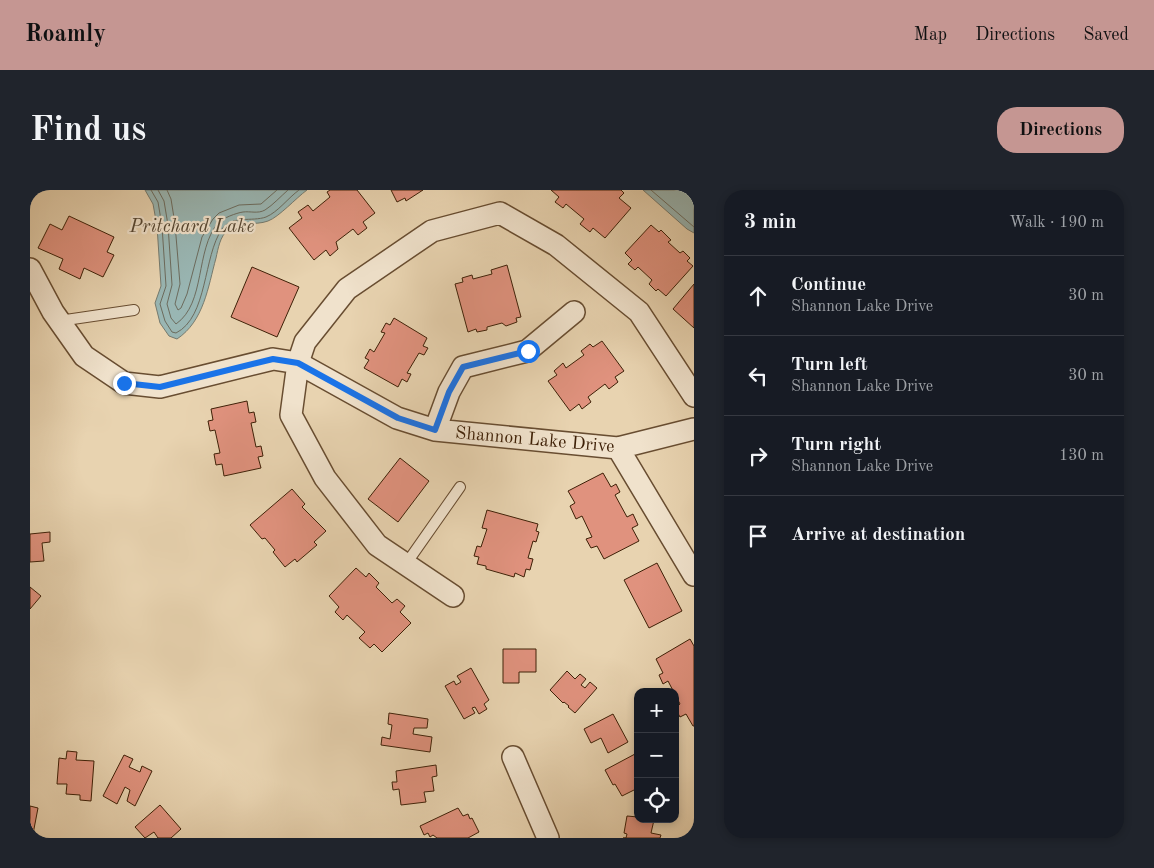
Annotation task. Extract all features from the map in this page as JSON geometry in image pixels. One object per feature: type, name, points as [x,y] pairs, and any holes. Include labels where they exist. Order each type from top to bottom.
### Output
[{"type":"street","points":[[453,596],[377,545],[325,478],[291,415],[298,363],[305,342],[347,289],[432,231],[500,213],[556,245],[639,312],[694,396]]},
{"type":"street","name":"Shannon Lake Drive","points":[[30,269],[53,312],[84,356],[124,383],[160,387],[273,359],[298,363],[398,418],[435,430],[618,448],[694,428]]},
{"type":"street","name":"Shannon Lake Drive","points":[[435,430],[449,392],[463,367],[528,351],[574,312]]},
{"type":"street","points":[[618,448],[694,575]]},
{"type":"street","points":[[513,757],[548,838]]},
{"type":"lane","points":[[59,321],[134,310]]},
{"type":"lane","points":[[406,564],[460,487]]},
{"type":"water","name":"Pritchard Lake","points":[[145,190],[307,190],[272,219],[237,225],[225,233],[220,243],[204,303],[193,323],[177,339],[169,336],[160,323],[155,303],[161,286],[157,226],[153,204]]},
{"type":"water","points":[[643,190],[694,190],[694,233],[687,229]]},
{"type":"building","points":[[330,190],[357,190],[375,213],[363,222],[367,228],[358,235],[353,229],[336,242],[338,249],[330,256],[326,250],[314,260],[289,228],[302,218],[298,212],[308,205],[313,211],[330,197],[327,192]]},
{"type":"building","points":[[391,190],[423,190],[406,201],[405,198],[397,202]]},
{"type":"building","points":[[551,190],[621,190],[624,193],[619,198],[631,208],[605,238],[593,228],[590,232],[580,224],[584,219],[566,204],[563,208],[555,202],[559,197]]},
{"type":"building","points":[[69,216],[114,237],[107,252],[114,255],[103,277],[84,268],[80,279],[59,269],[63,259],[38,248],[50,224],[62,230]]},
{"type":"building","points":[[651,225],[659,232],[661,230],[671,240],[668,242],[680,253],[683,251],[690,258],[687,261],[693,266],[666,296],[658,289],[656,291],[649,284],[652,280],[638,267],[635,270],[628,264],[632,260],[625,253]]},
{"type":"building","points":[[507,265],[521,317],[516,318],[517,322],[506,326],[502,323],[487,327],[487,330],[477,332],[476,329],[468,332],[455,284],[463,282],[462,278],[472,275],[473,279],[492,274],[491,270]]},
{"type":"building","points":[[252,267],[299,287],[277,337],[231,317]]},
{"type":"building","points":[[694,284],[694,328],[673,309]]},
{"type":"building","points":[[394,318],[427,338],[423,346],[428,348],[424,355],[419,353],[407,373],[411,374],[407,382],[402,379],[398,387],[364,368],[369,360],[365,358],[370,349],[374,352],[385,333],[381,332],[386,323],[390,325]]},
{"type":"building","points":[[602,341],[624,371],[615,377],[618,382],[609,389],[605,384],[588,397],[591,402],[582,409],[579,404],[570,411],[548,381],[557,375],[554,371],[563,363],[566,368],[584,355],[581,351],[590,344],[593,347]]},
{"type":"building","points":[[247,401],[249,413],[254,412],[256,422],[251,423],[256,447],[261,446],[263,456],[258,457],[261,468],[224,476],[222,464],[216,465],[214,454],[220,453],[215,430],[210,431],[208,421],[213,420],[211,409]]},
{"type":"building","points":[[400,458],[429,481],[398,522],[368,499]]},
{"type":"building","points":[[603,473],[611,487],[616,484],[620,492],[615,495],[627,517],[633,514],[638,525],[632,528],[639,541],[604,559],[597,546],[591,548],[586,539],[592,537],[582,516],[576,519],[570,506],[575,503],[568,491]]},
{"type":"building","points":[[292,489],[305,504],[302,507],[326,531],[314,542],[317,545],[297,562],[295,559],[285,567],[265,538],[262,539],[250,525]]},
{"type":"building","points":[[487,510],[538,524],[536,531],[539,532],[536,542],[533,541],[528,558],[533,559],[530,570],[526,569],[524,577],[515,573],[514,577],[486,569],[486,566],[477,564],[479,557],[474,556],[477,546],[481,547],[487,529],[482,528]]},
{"type":"building","points":[[50,532],[50,542],[42,543],[44,561],[30,562],[30,534]]},
{"type":"building","points":[[657,563],[682,611],[649,628],[624,580]]},
{"type":"building","points":[[356,568],[366,577],[369,573],[379,583],[376,587],[392,603],[397,599],[405,606],[400,612],[411,623],[382,652],[374,644],[370,648],[359,638],[365,632],[347,615],[343,620],[335,612],[339,607],[329,596]]},
{"type":"building","points":[[30,587],[41,596],[30,609]]},
{"type":"building","points":[[690,639],[694,646],[694,726],[686,714],[680,717],[679,688],[672,688],[668,681],[663,684],[659,675],[663,673],[656,659]]},
{"type":"building","points":[[503,649],[536,649],[536,672],[519,672],[519,683],[503,683]]},
{"type":"building","points":[[471,668],[489,700],[484,704],[487,709],[479,714],[475,707],[472,708],[475,713],[464,719],[445,686],[454,681],[456,685],[461,682],[457,676]]},
{"type":"building","points":[[567,671],[575,679],[580,674],[586,679],[581,685],[585,688],[590,682],[597,688],[575,713],[550,690]]},
{"type":"building","points":[[389,713],[428,719],[427,728],[414,728],[413,734],[432,737],[430,752],[381,745],[382,737],[390,739],[392,725],[388,724]]},
{"type":"building","points":[[613,714],[628,742],[608,753],[601,738],[591,743],[584,729]]},
{"type":"building","points":[[67,751],[77,752],[76,760],[94,761],[91,801],[80,800],[80,795],[66,794],[67,784],[57,784],[59,758],[66,759]]},
{"type":"building","points":[[124,755],[133,759],[129,767],[140,772],[142,766],[152,771],[135,806],[127,801],[130,790],[125,787],[117,804],[103,796]]},
{"type":"building","points":[[634,755],[634,790],[622,796],[615,784],[613,785],[605,770]]},
{"type":"building","points":[[436,765],[437,776],[432,777],[434,791],[424,792],[426,802],[401,805],[399,789],[393,790],[392,782],[397,782],[396,771]]},
{"type":"building","points":[[160,805],[181,829],[171,838],[158,838],[154,832],[145,838],[135,827]]},
{"type":"building","points":[[30,806],[38,808],[33,834],[30,833]]},
{"type":"building","points":[[458,808],[463,816],[468,814],[470,819],[472,818],[479,832],[468,838],[437,838],[433,835],[430,837],[428,833],[424,835],[420,826]]},
{"type":"building","points":[[627,816],[634,817],[634,823],[653,823],[651,833],[661,835],[660,838],[626,838],[627,834],[624,833]]},
{"type":"route","points":[[124,383],[160,387],[273,359],[298,363],[398,418],[435,430],[449,392],[463,367],[528,351]]}]
